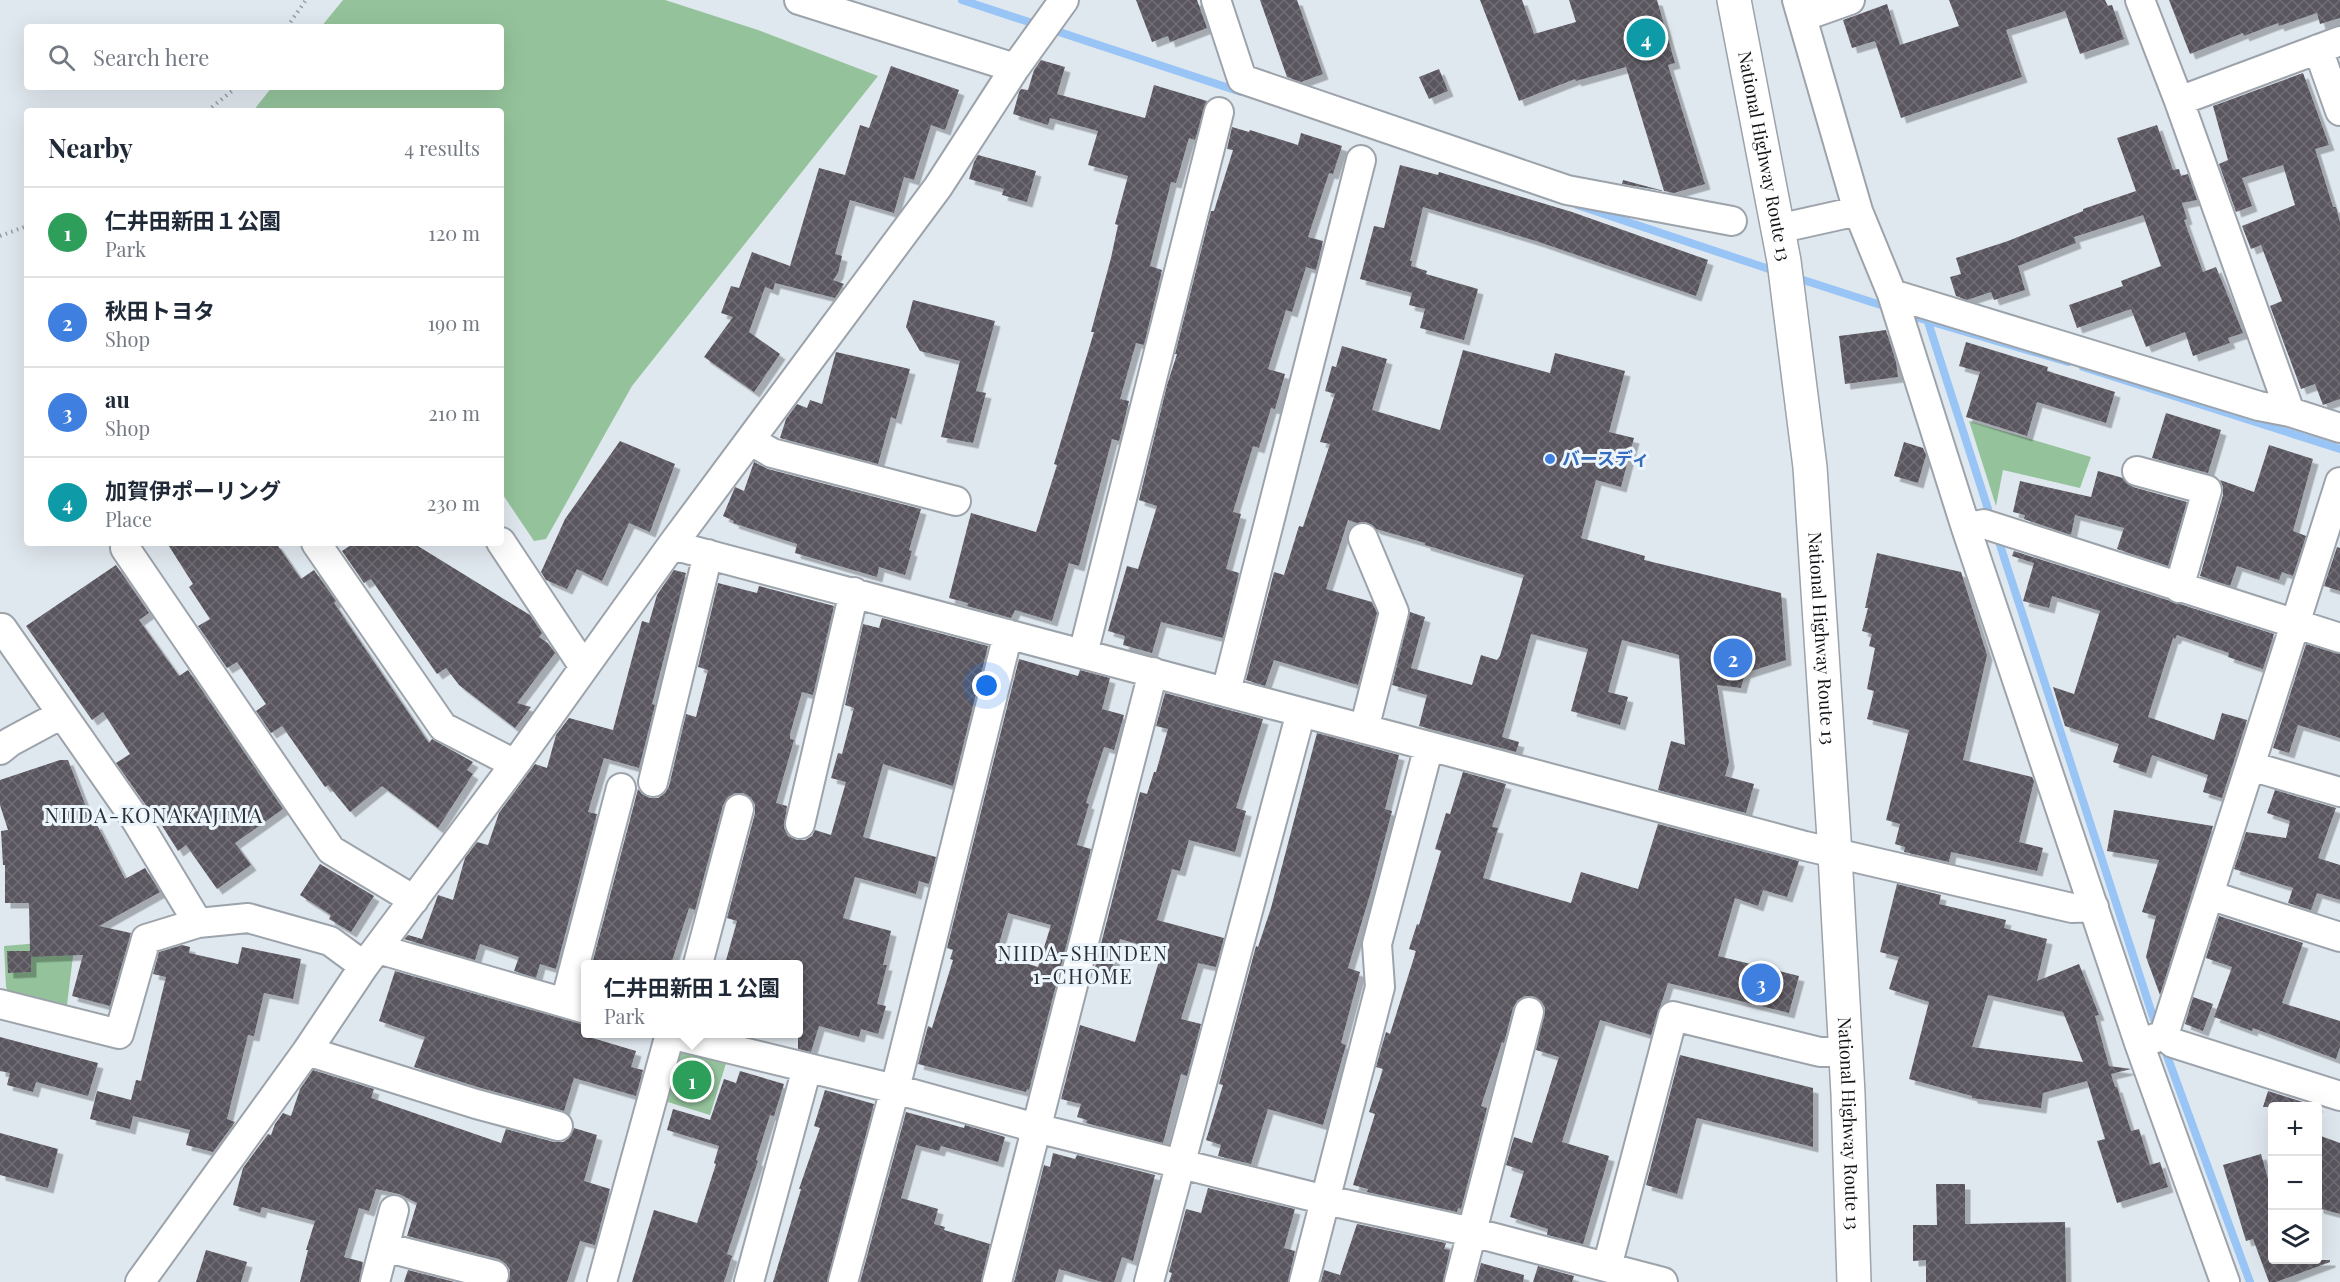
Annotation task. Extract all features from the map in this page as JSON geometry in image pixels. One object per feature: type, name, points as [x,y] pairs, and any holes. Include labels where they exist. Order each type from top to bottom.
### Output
[{"type":"highway","name":"National Highway Route 13","points":[[1734,0],[1786,275],[1810,467],[1846,1052],[1854,1282]]},
{"type":"street","points":[[799,0],[1015,68]]},
{"type":"street","points":[[1216,0],[1242,79],[1567,190],[1732,221]]},
{"type":"street","points":[[1850,0],[1799,8],[1858,211],[1904,328],[1966,528],[2094,907],[2152,1039],[2225,1282]]},
{"type":"street","points":[[2140,0],[2179,101],[2290,412]]},
{"type":"street","points":[[140,1282],[307,1051],[371,958],[515,764],[672,545],[938,187],[1015,68],[1058,7]]},
{"type":"street","points":[[2179,101],[2329,45],[2340,111]]},
{"type":"street","points":[[1083,654],[1219,112]]},
{"type":"street","points":[[1226,692],[1360,160]]},
{"type":"street","points":[[1777,229],[1858,211]]},
{"type":"street","points":[[1892,294],[2340,428]]},
{"type":"street","points":[[751,441],[772,453],[956,501]]},
{"type":"street","points":[[2137,471],[2207,490],[2179,588]]},
{"type":"street","points":[[2152,1039],[2209,895],[2340,482]]},
{"type":"street","points":[[1966,528],[1983,524],[2340,638]]},
{"type":"street","points":[[1363,538],[1394,612],[1364,729]]},
{"type":"street","points":[[672,545],[1835,854],[2072,908],[2094,907]]},
{"type":"street","points":[[318,546],[443,727],[515,764]]},
{"type":"street","points":[[504,546],[584,667]]},
{"type":"street","points":[[124,548],[331,850],[414,900]]},
{"type":"street","points":[[653,782],[708,554]]},
{"type":"street","points":[[800,824],[854,592]]},
{"type":"street","points":[[2,628],[136,820],[198,923]]},
{"type":"street","points":[[843,1282],[895,1089],[1008,634]]},
{"type":"street","points":[[997,1282],[1154,672]]},
{"type":"street","points":[[1149,1282],[1301,712]]},
{"type":"street","points":[[0,750],[10,742],[62,714]]},
{"type":"street","points":[[1304,1282],[1380,987],[1377,944],[1429,746]]},
{"type":"street","points":[[2250,766],[2340,792]]},
{"type":"street","points":[[585,960],[621,788]]},
{"type":"street","points":[[699,960],[739,809]]},
{"type":"street","points":[[2209,895],[2340,937]]},
{"type":"street","points":[[0,1004],[119,1034],[146,939],[198,923],[248,918],[330,941],[371,958],[575,1006],[581,978]]},
{"type":"street","points":[[1459,1282],[1529,1012]]},
{"type":"street","points":[[1612,1273],[1672,1016],[1820,1052],[1846,1052]]},
{"type":"street","points":[[602,1282],[673,1038]]},
{"type":"street","points":[[690,1038],[1326,1200],[1472,1232],[1612,1273],[1663,1282]]},
{"type":"street","points":[[2152,1039],[2173,1043],[2340,1096]]},
{"type":"street","points":[[307,1051],[476,1104],[558,1126]]},
{"type":"street","points":[[749,1282],[807,1068]]},
{"type":"street","points":[[375,1282],[394,1210]]},
{"type":"street","points":[[384,1247],[494,1275]]},
{"type":"path","points":[[288,24],[306,0]]},
{"type":"path","points":[[211,108],[233,90]]},
{"type":"path","points":[[0,236],[24,227]]},
{"type":"green space","points":[[343,0],[665,0],[758,30],[878,76],[632,386],[546,539],[534,541],[504,496],[504,108],[255,108],[270,90],[504,90],[504,24],[323,24]]},
{"type":"green space","points":[[1969,421],[2091,457],[2080,488],[2003,470],[1996,506]]},
{"type":"green space","points":[[75,940],[66,1013],[13,1001],[6,987],[4,946]]},
{"type":"green space","points":[[690,1049],[727,1060],[710,1115],[658,1099],[671,1058]]},
{"type":"building","points":[[1136,0],[1197,0],[1207,28],[1170,42],[1168,36],[1152,42]]},
{"type":"building","points":[[1260,0],[1297,0],[1323,74],[1301,82],[1287,77]]},
{"type":"building","points":[[1480,0],[1522,0],[1534,34],[1576,22],[1569,0],[1657,0],[1675,63],[1668,65],[1705,184],[1674,193],[1664,191],[1626,67],[1576,81],[1575,79],[1519,101]]},
{"type":"building","points":[[1949,0],[2105,0],[2108,6],[2112,5],[2124,39],[2080,54],[2065,11],[2006,30],[2022,77],[1901,118],[1875,41],[1852,48],[1843,20],[1887,4],[1900,45],[1959,26]]},
{"type":"building","points":[[2169,0],[2340,0],[2340,18],[2320,24],[2317,13],[2279,26],[2278,23],[2244,36],[2243,33],[2190,54]]},
{"type":"building","points":[[1041,60],[1065,67],[1057,94],[1145,118],[1154,85],[1207,101],[1195,140],[1189,138],[1176,183],[1171,182],[1150,266],[1162,270],[1144,345],[1136,343],[1120,399],[1129,401],[1119,441],[1112,439],[1079,566],[1069,563],[1052,621],[1015,610],[1011,618],[967,606],[968,603],[949,598],[971,513],[1036,532],[1094,332],[1091,332],[1111,258],[1118,225],[1115,224],[1128,176],[1088,165],[1098,131],[1050,118],[1048,125],[1013,114],[1019,92],[1021,89],[1028,90],[1034,70]]},
{"type":"building","points":[[891,66],[959,90],[945,130],[931,125],[914,180],[904,177],[894,213],[850,200],[835,254],[842,256],[838,273],[833,280],[844,284],[835,298],[775,283],[773,290],[765,287],[749,332],[780,354],[754,392],[704,357],[733,317],[721,313],[731,286],[739,288],[752,252],[790,266],[819,168],[845,175],[860,125],[869,128]]},
{"type":"building","points":[[1439,69],[1448,91],[1429,99],[1419,77]]},
{"type":"building","points":[[2303,73],[2329,145],[2315,149],[2340,222],[2340,399],[2323,405],[2315,384],[2301,389],[2270,306],[2282,301],[2261,245],[2251,249],[2242,226],[2295,205],[2283,165],[2242,178],[2252,206],[2236,212],[2219,164],[2228,160],[2213,106]]},
{"type":"building","points":[[2157,125],[2173,170],[2179,169],[2181,176],[2188,174],[2197,200],[2182,203],[2187,219],[2184,220],[2203,272],[2216,267],[2243,333],[2228,338],[2230,343],[2193,356],[2185,332],[2146,347],[2131,309],[2077,328],[2069,305],[2123,286],[2121,281],[2161,266],[2143,215],[2074,237],[2076,243],[2018,266],[2025,290],[1994,300],[1991,292],[1967,300],[1956,296],[1950,277],[1961,274],[1956,258],[2008,241],[2083,211],[2083,209],[2136,191],[2117,138]]},
{"type":"building","points":[[1232,127],[1249,132],[1250,130],[1298,145],[1301,133],[1342,146],[1333,174],[1329,173],[1308,237],[1323,241],[1316,270],[1306,267],[1292,312],[1286,310],[1268,369],[1285,374],[1275,409],[1271,408],[1259,448],[1253,446],[1233,512],[1241,514],[1226,569],[1239,573],[1223,638],[1161,622],[1152,653],[1123,645],[1125,636],[1108,631],[1127,566],[1138,569],[1157,506],[1139,500],[1211,211],[1214,211],[1233,150],[1227,149]]},
{"type":"building","points":[[978,155],[1036,171],[1027,202],[1002,195],[1004,189],[969,179]]},
{"type":"building","points":[[1400,165],[1438,175],[1439,172],[1572,212],[1708,260],[1696,296],[1539,242],[1423,207],[1410,261],[1412,261],[1411,266],[1427,271],[1426,274],[1478,289],[1464,340],[1420,328],[1425,309],[1409,305],[1412,293],[1360,279],[1374,226],[1384,228]]},
{"type":"building","points":[[1623,180],[1664,191],[1622,184]]},
{"type":"building","points":[[913,300],[995,321],[976,391],[986,393],[973,443],[941,437],[960,361],[920,351],[906,327]]},
{"type":"building","points":[[1886,330],[1898,377],[1845,384],[1839,336]]},
{"type":"building","points":[[1966,342],[2048,367],[2047,371],[2115,392],[2106,423],[2037,402],[2027,436],[1966,417],[1980,372],[1959,366]]},
{"type":"building","points":[[1342,346],[1387,359],[1372,410],[1440,430],[1463,350],[1550,373],[1555,353],[1625,371],[1609,432],[1634,438],[1621,487],[1596,480],[1581,538],[1645,556],[1644,560],[1781,593],[1786,660],[1745,673],[1741,688],[1717,685],[1729,762],[1725,776],[1754,784],[1746,813],[1658,790],[1671,741],[1685,745],[1679,655],[1622,640],[1608,692],[1628,697],[1620,725],[1571,711],[1588,649],[1531,634],[1502,737],[1519,742],[1516,752],[1419,726],[1427,695],[1392,685],[1410,612],[1425,617],[1411,668],[1472,685],[1481,655],[1497,660],[1500,656],[1524,575],[1376,529],[1366,522],[1357,523],[1348,520],[1326,589],[1372,602],[1377,613],[1358,685],[1274,660],[1265,686],[1246,680],[1274,572],[1284,575],[1299,526],[1303,527],[1330,444],[1320,442],[1335,394],[1325,391],[1332,366],[1336,367]]},
{"type":"building","points":[[836,352],[910,369],[896,419],[891,417],[878,464],[780,438],[786,419],[797,404],[807,408],[810,400],[822,404]]},
{"type":"building","points":[[2166,413],[2221,430],[2208,473],[2152,458]]},
{"type":"building","points":[[620,441],[675,464],[650,532],[629,523],[602,581],[577,569],[567,589],[546,580],[541,572],[565,519]]},
{"type":"building","points":[[1904,442],[1923,448],[1926,455],[1918,483],[1894,476]]},
{"type":"building","points":[[2269,445],[2313,459],[2293,531],[2306,536],[2293,576],[2282,572],[2279,580],[2237,566],[2230,586],[2200,576],[2223,495],[2220,480],[2254,492]]},
{"type":"building","points":[[754,462],[768,469],[921,509],[909,550],[912,551],[905,575],[879,567],[877,577],[795,553],[797,544],[733,523],[734,521],[723,516],[735,487],[744,491]]},
{"type":"building","points":[[2098,471],[2123,478],[2133,487],[2187,502],[2168,566],[2117,549],[2124,528],[2075,515],[2071,535],[2024,519],[2025,515],[2013,512],[2020,481],[2091,497]]},
{"type":"building","points":[[169,546],[278,546],[301,579],[314,570],[429,743],[432,739],[473,762],[467,770],[473,774],[438,828],[382,786],[350,812],[328,785],[325,787],[282,726],[271,733],[256,711],[266,704],[237,662],[227,668],[198,626],[210,619],[189,587],[193,584]]},
{"type":"building","points":[[350,546],[418,546],[530,615],[542,633],[539,637],[548,643],[555,653],[517,703],[531,707],[515,728],[459,685],[446,668],[437,674],[371,579],[364,583],[342,551]]},
{"type":"building","points":[[2337,547],[2340,548],[2340,591],[2324,586]]},
{"type":"building","points":[[2014,551],[2274,634],[2263,669],[2228,657],[2229,653],[2177,635],[2175,639],[2173,638],[2148,717],[2214,740],[2222,713],[2247,720],[2222,798],[2203,792],[2208,775],[2152,755],[2146,773],[2113,762],[2119,744],[2065,726],[2053,687],[2074,694],[2100,611],[2052,596],[2049,608],[2023,601],[2034,563],[2012,556]]},
{"type":"building","points":[[1877,553],[1961,572],[1987,655],[1963,760],[2032,777],[2034,781],[2019,842],[2043,848],[2037,871],[1951,852],[1949,862],[1904,852],[1905,847],[1895,844],[1900,824],[1886,820],[1909,730],[1867,719],[1874,691],[1867,689],[1875,648],[1869,646],[1872,634],[1862,631]]},
{"type":"building","points":[[116,565],[149,613],[139,620],[179,676],[188,670],[283,809],[235,843],[251,865],[217,889],[186,845],[178,851],[154,813],[152,814],[116,763],[130,754],[103,712],[92,720],[26,626]]},
{"type":"building","points":[[674,570],[686,573],[652,704],[655,705],[639,768],[604,758],[588,812],[597,814],[556,969],[540,964],[536,978],[514,971],[519,957],[480,944],[475,960],[404,939],[408,935],[422,939],[438,895],[453,900],[465,858],[477,842],[488,845],[499,813],[535,764],[547,768],[556,735],[569,718],[613,730],[642,621],[649,623],[657,595]]},
{"type":"building","points":[[718,583],[757,593],[759,586],[834,606],[813,695],[802,692],[790,734],[790,739],[794,740],[776,803],[787,806],[784,828],[788,836],[797,840],[805,840],[812,836],[815,830],[831,835],[846,782],[831,778],[838,753],[842,754],[854,708],[845,705],[863,624],[879,628],[882,618],[988,646],[953,786],[883,764],[863,837],[936,857],[929,884],[919,881],[916,894],[855,877],[843,918],[891,931],[883,965],[887,965],[877,1004],[886,1006],[878,1034],[861,1029],[859,1037],[819,1026],[811,1052],[798,1049],[798,1038],[803,1038],[803,960],[726,960],[737,921],[727,918],[755,813],[755,805],[751,798],[743,793],[735,793],[728,797],[723,805],[695,910],[689,908],[672,960],[593,960],[638,789],[650,798],[658,798],[669,786],[686,714],[696,717],[708,670],[698,667]]},
{"type":"building","points":[[2306,644],[2340,654],[2340,738],[2298,725],[2289,753],[2273,748]]},
{"type":"building","points":[[1019,659],[1078,676],[1080,670],[1110,678],[1102,709],[1124,715],[1114,750],[1104,747],[1086,803],[1089,804],[1077,845],[1091,849],[1029,1090],[1027,1089],[1026,1092],[918,1064],[928,1026],[932,1028],[953,960],[950,959],[953,950],[947,948]],"holes":[[[1008,913],[1051,925],[1038,967],[996,954]]]},
{"type":"building","points":[[1165,693],[1263,719],[1236,808],[1246,811],[1235,852],[1189,840],[1180,871],[1172,869],[1157,920],[1224,938],[1216,967],[1198,963],[1181,1019],[1201,1024],[1187,1076],[1181,1074],[1163,1143],[1086,1123],[1087,1120],[1077,1117],[1081,1104],[1061,1099],[1080,1025],[1135,1042],[1162,951],[1120,939],[1109,979],[1093,975],[1140,792],[1147,794],[1154,772],[1156,772],[1168,729],[1156,726]]},
{"type":"building","points":[[1317,733],[1399,755],[1385,809],[1392,811],[1348,968],[1360,972],[1341,1043],[1346,1045],[1323,1125],[1268,1109],[1251,1164],[1218,1156],[1221,1145],[1206,1140],[1223,1085],[1219,1084],[1256,946],[1258,947],[1271,908]]},
{"type":"building","points":[[60,760],[68,760],[93,825],[96,823],[125,879],[145,868],[160,892],[99,926],[131,933],[110,1006],[72,996],[83,955],[31,957],[31,972],[8,973],[7,951],[30,951],[29,903],[5,903],[5,865],[3,865],[1,831],[8,830],[0,805],[0,780]]},
{"type":"building","points":[[1463,772],[1506,784],[1492,827],[1498,828],[1483,878],[1571,903],[1581,872],[1638,889],[1658,824],[1799,861],[1787,897],[1763,890],[1758,906],[1735,898],[1718,956],[1799,976],[1789,1013],[1668,983],[1651,1035],[1600,1020],[1562,1142],[1609,1156],[1583,1244],[1547,1235],[1548,1229],[1510,1217],[1524,1171],[1506,1165],[1514,1137],[1532,1143],[1559,1057],[1536,1050],[1545,1008],[1541,1001],[1533,996],[1525,996],[1518,1000],[1513,1008],[1504,1043],[1502,1042],[1481,1106],[1487,1108],[1461,1209],[1458,1208],[1457,1212],[1367,1192],[1368,1189],[1353,1185],[1375,1114],[1369,1112],[1383,1069],[1376,1067],[1386,1032],[1390,1034],[1416,951],[1409,949],[1417,924],[1419,925],[1441,851],[1435,849],[1446,813],[1450,814]]},
{"type":"building","points":[[2275,790],[2336,808],[2318,858],[2340,865],[2340,900],[2317,893],[2311,910],[2288,903],[2293,888],[2234,869],[2246,832],[2286,838],[2290,821],[2267,813]]},
{"type":"building","points":[[2114,810],[2213,826],[2160,995],[2146,957],[2156,916],[2142,912],[2159,860],[2107,851]]},
{"type":"building","points":[[320,864],[374,896],[351,932],[329,919],[331,915],[300,895]]},
{"type":"building","points":[[1897,884],[1941,895],[1939,904],[2006,920],[2004,928],[2047,939],[2037,981],[2079,964],[2099,1015],[2095,1016],[2109,1066],[2131,1069],[2111,1074],[2131,1131],[2139,1129],[2150,1165],[2160,1162],[2168,1187],[2117,1203],[2097,1141],[2105,1139],[2087,1081],[2043,1093],[2041,1108],[1972,1098],[1972,1096],[1909,1079],[1929,1002],[1889,989],[1899,957],[1880,952]],"holes":[[[1988,995],[2063,1012],[2083,1062],[1972,1047]]]},
{"type":"building","points":[[2219,916],[2303,943],[2282,1003],[2340,1021],[2340,1047],[2336,1059],[2253,1028],[2252,1031],[2214,1017],[2232,967],[2206,958]]},
{"type":"building","points":[[182,945],[190,947],[189,953],[238,964],[242,947],[301,959],[293,999],[264,993],[254,1036],[248,1035],[227,1119],[235,1122],[213,1152],[186,1145],[190,1130],[133,1116],[130,1129],[90,1119],[97,1091],[131,1100],[136,1080],[141,1081],[166,977],[153,974],[159,952]]},
{"type":"building","points":[[395,971],[581,1024],[581,1038],[592,1038],[636,1051],[631,1067],[643,1070],[636,1096],[574,1078],[564,1111],[414,1067],[425,1037],[379,1021]]},
{"type":"building","points":[[2193,997],[2213,1004],[2203,1031],[2185,1024]]},
{"type":"building","points":[[0,1037],[98,1063],[88,1096],[36,1082],[33,1092],[7,1085],[10,1073],[0,1071]]},
{"type":"building","points":[[1680,1055],[1813,1088],[1813,1147],[1697,1118],[1677,1194],[1646,1185]]},
{"type":"building","points":[[313,1070],[374,1089],[371,1098],[501,1143],[506,1129],[554,1142],[563,1142],[569,1138],[574,1128],[597,1135],[584,1181],[610,1189],[595,1245],[580,1241],[567,1282],[508,1282],[510,1270],[499,1259],[407,1236],[417,1203],[399,1194],[376,1189],[369,1211],[359,1208],[344,1257],[363,1262],[359,1282],[300,1282],[308,1250],[306,1250],[315,1221],[262,1207],[260,1213],[233,1205],[243,1168],[268,1134],[271,1135],[283,1113],[291,1116],[300,1089]]},
{"type":"building","points":[[740,1071],[784,1084],[774,1116],[770,1115],[756,1160],[758,1161],[727,1254],[732,1256],[724,1282],[632,1282],[654,1210],[697,1223],[716,1164],[714,1163],[719,1146],[667,1130],[673,1109],[710,1120],[724,1079],[736,1083]]},
{"type":"building","points":[[825,1090],[874,1104],[827,1282],[773,1282],[801,1189],[799,1189],[820,1128],[814,1126]]},
{"type":"building","points":[[2268,1091],[2303,1102],[2268,1102],[2268,1107],[2263,1107]]},
{"type":"building","points":[[906,1112],[964,1128],[965,1125],[1005,1137],[998,1162],[941,1146],[939,1151],[916,1145],[901,1198],[938,1209],[934,1224],[945,1227],[944,1230],[990,1244],[981,1282],[860,1282]]},
{"type":"building","points":[[0,1133],[58,1149],[48,1188],[0,1175]]},
{"type":"building","points":[[2322,1136],[2340,1143],[2340,1214],[2322,1209]]},
{"type":"building","points":[[1053,1153],[1075,1159],[1077,1155],[1155,1175],[1133,1261],[1122,1257],[1114,1282],[1102,1282],[1059,1269],[1055,1282],[1014,1282],[1044,1165],[1050,1167]]},
{"type":"building","points":[[2261,1154],[2268,1179],[2268,1264],[2322,1264],[2322,1260],[2330,1260],[2330,1262],[2276,1282],[2269,1282],[2253,1239],[2246,1241],[2223,1165]]},
{"type":"building","points":[[1936,1184],[1965,1184],[1965,1224],[2065,1222],[2066,1282],[1926,1282],[1926,1260],[1913,1261],[1913,1225],[1937,1225]]},
{"type":"building","points":[[1208,1188],[1295,1209],[1284,1248],[1295,1251],[1288,1282],[1169,1282],[1172,1273],[1169,1272],[1186,1209],[1201,1213]]},
{"type":"building","points":[[1357,1224],[1446,1243],[1444,1249],[1450,1250],[1443,1282],[1321,1282],[1324,1270],[1340,1275]]},
{"type":"building","points":[[206,1250],[247,1262],[241,1282],[196,1282]]},
{"type":"building","points":[[1481,1263],[1524,1275],[1523,1282],[1476,1282]]},
{"type":"building","points":[[1538,1266],[1574,1276],[1572,1282],[1533,1282]]},
{"type":"building","points":[[408,1270],[455,1282],[404,1282]]},
{"type":"waterway","points":[[962,0],[1241,92]]},
{"type":"waterway","points":[[1577,205],[1778,272]]},
{"type":"waterway","points":[[1794,277],[1890,308]]},
{"type":"waterway","points":[[1905,314],[2068,362]]},
{"type":"waterway","points":[[1928,322],[1988,509]]},
{"type":"waterway","points":[[2083,367],[2340,449]]},
{"type":"waterway","points":[[2000,545],[2154,1020]]},
{"type":"waterway","points":[[2166,1053],[2250,1282]]},
{"type":"place","name":"加賀伊ポーリング","points":[[1646,38]]},
{"type":"place","name":"バースディ","points":[[1550,459]]},
{"type":"place","name":"秋田トヨタ","points":[[1733,658]]},
{"type":"place","name":"au","points":[[1761,983]]},
{"type":"place","name":"仁井田新田１公園","points":[[692,1080]]},
{"type":"district","name":"NIIDA-KONAKAJIMA","points":[[154,816]]},
{"type":"district","name":"NIIDA-SHINDEN 1-CHOME","points":[[1083,966]]}]
